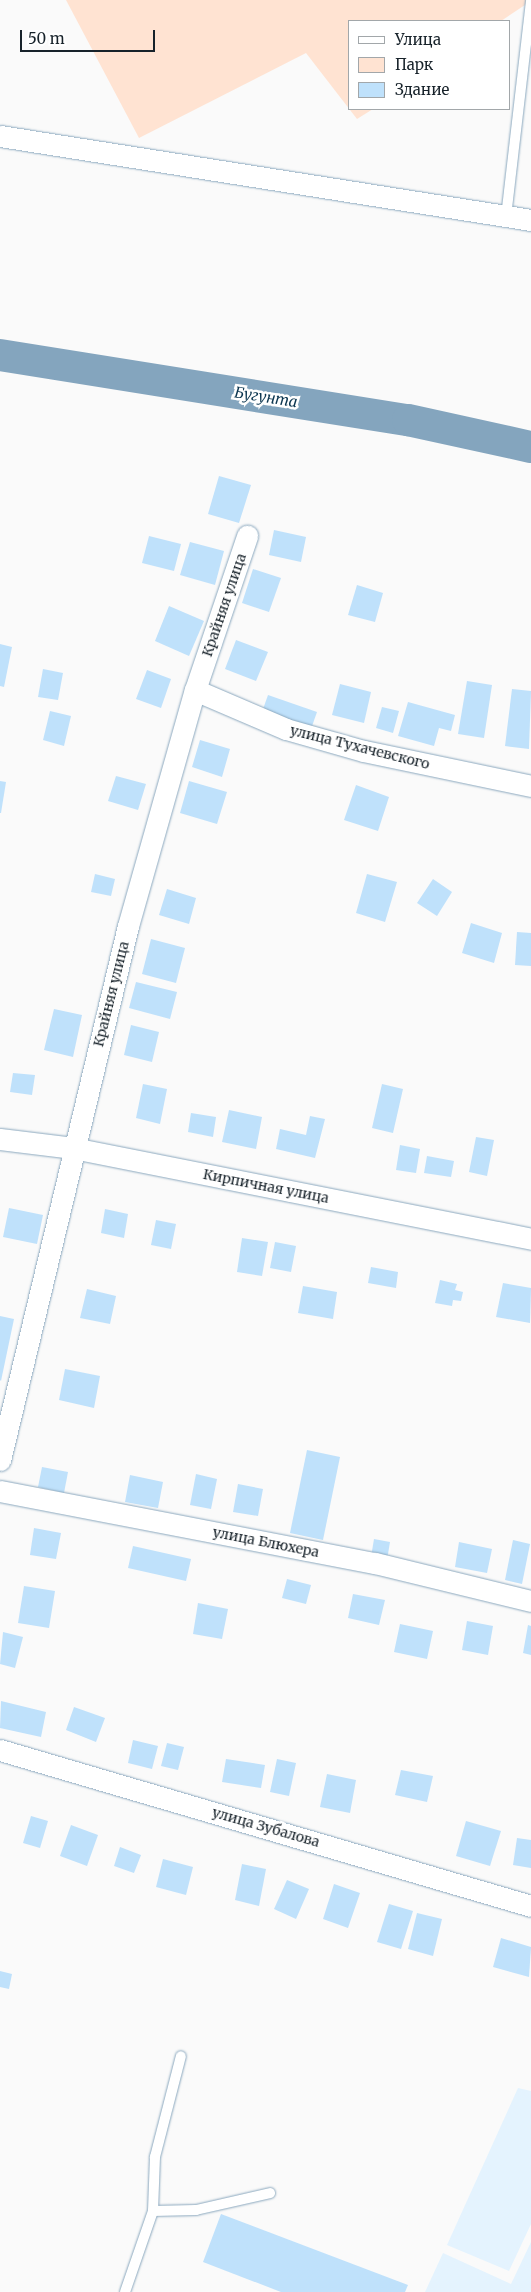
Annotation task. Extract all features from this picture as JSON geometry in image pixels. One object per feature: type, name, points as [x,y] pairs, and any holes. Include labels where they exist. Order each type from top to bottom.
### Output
[{"type":"street","points":[[0,136],[531,220]]},
{"type":"street","name":"Крайняя улица","points":[[0,1460],[73,1148],[128,926],[195,690],[248,536]]},
{"type":"street","name":"улица Тухачевского","points":[[195,690],[286,729],[364,751],[531,786]]},
{"type":"street","name":"Кирпичная улица","points":[[0,1139],[73,1148],[531,1239]]},
{"type":"street","name":"улица Блюхера","points":[[0,1491],[375,1563],[531,1601]]},
{"type":"street","name":"улица Зубалова","points":[[0,1750],[531,1906]]},
{"type":"lane","points":[[506,217],[531,0]]},
{"type":"lane","points":[[125,2292],[154,2211],[155,2157],[181,2056]]},
{"type":"lane","points":[[154,2211],[196,2210],[270,2193]]},
{"type":"shaded area","points":[[518,2088],[531,2091],[531,2224],[509,2271],[447,2245]]},
{"type":"shaded area","points":[[531,2242],[531,2292],[425,2292],[443,2253],[511,2284]]},
{"type":"green space","points":[[66,0],[531,0],[502,20],[348,20],[348,107],[306,53],[139,138]]},
{"type":"green space","points":[[350,110],[371,110],[357,119]]},
{"type":"building","points":[[219,476],[251,485],[239,523],[208,514]]},
{"type":"building","points":[[274,530],[306,537],[301,562],[269,555]]},
{"type":"building","points":[[149,536],[181,544],[174,571],[142,563]]},
{"type":"building","points":[[190,542],[224,551],[215,585],[180,575]]},
{"type":"building","points":[[253,569],[281,578],[269,612],[242,603]]},
{"type":"building","points":[[357,585],[383,593],[375,622],[348,615]]},
{"type":"building","points":[[169,606],[204,621],[189,656],[155,641]]},
{"type":"building","points":[[236,640],[268,652],[256,681],[225,669]]},
{"type":"building","points":[[0,644],[12,647],[4,687],[0,686]]},
{"type":"building","points":[[43,669],[63,673],[58,700],[38,697]]},
{"type":"building","points":[[147,670],[171,679],[161,708],[136,699]]},
{"type":"building","points":[[467,681],[492,685],[484,738],[458,734]]},
{"type":"building","points":[[340,684],[371,692],[364,723],[332,715]]},
{"type":"building","points":[[512,689],[531,691],[529,749],[505,746]]},
{"type":"building","points":[[268,695],[317,712],[311,729],[262,712]]},
{"type":"building","points":[[408,702],[455,715],[451,731],[439,728],[434,746],[398,736]]},
{"type":"building","points":[[382,707],[399,711],[393,733],[376,728]]},
{"type":"building","points":[[50,711],[71,716],[64,746],[43,740]]},
{"type":"building","points":[[200,740],[230,749],[222,777],[192,767]]},
{"type":"building","points":[[116,776],[146,784],[138,810],[108,801]]},
{"type":"building","points":[[0,781],[6,782],[1,813],[0,813]]},
{"type":"building","points":[[189,781],[227,792],[217,824],[180,813]]},
{"type":"building","points":[[356,785],[389,797],[378,831],[344,820]]},
{"type":"building","points":[[95,874],[115,879],[111,896],[91,892]]},
{"type":"building","points":[[367,874],[397,882],[385,922],[356,913]]},
{"type":"building","points":[[433,879],[452,892],[437,916],[417,903]]},
{"type":"building","points":[[167,889],[196,898],[189,924],[159,915]]},
{"type":"building","points":[[471,923],[502,933],[494,963],[462,953]]},
{"type":"building","points":[[517,932],[531,933],[531,966],[515,965]]},
{"type":"building","points":[[151,939],[185,948],[176,983],[142,974]]},
{"type":"building","points":[[136,982],[177,992],[170,1019],[129,1008]]},
{"type":"building","points":[[54,1009],[82,1015],[73,1057],[44,1050]]},
{"type":"building","points":[[131,1025],[159,1032],[152,1062],[124,1055]]},
{"type":"building","points":[[13,1073],[35,1075],[32,1095],[10,1092]]},
{"type":"building","points":[[143,1084],[167,1089],[160,1124],[136,1118]]},
{"type":"building","points":[[382,1084],[403,1089],[393,1133],[372,1128]]},
{"type":"building","points":[[229,1110],[262,1117],[256,1149],[222,1142]]},
{"type":"building","points":[[191,1113],[216,1117],[213,1137],[188,1132]]},
{"type":"building","points":[[310,1116],[325,1119],[315,1158],[276,1149],[280,1129],[306,1135]]},
{"type":"building","points":[[476,1137],[494,1140],[487,1176],[469,1172]]},
{"type":"building","points":[[400,1145],[420,1149],[416,1173],[396,1170]]},
{"type":"building","points":[[427,1156],[454,1161],[451,1177],[424,1173]]},
{"type":"building","points":[[9,1208],[43,1215],[37,1244],[3,1237]]},
{"type":"building","points":[[105,1209],[128,1214],[124,1238],[101,1233]]},
{"type":"building","points":[[156,1220],[176,1224],[171,1249],[151,1245]]},
{"type":"building","points":[[242,1238],[268,1242],[262,1276],[237,1272]]},
{"type":"building","points":[[275,1242],[296,1246],[291,1272],[270,1268]]},
{"type":"building","points":[[371,1267],[398,1272],[396,1288],[368,1283]]},
{"type":"building","points":[[440,1280],[457,1284],[455,1290],[463,1292],[461,1301],[453,1300],[452,1306],[435,1303]]},
{"type":"building","points":[[503,1283],[531,1288],[530,1323],[496,1317]]},
{"type":"building","points":[[303,1286],[337,1292],[333,1319],[298,1313]]},
{"type":"building","points":[[87,1289],[116,1296],[110,1324],[80,1318]]},
{"type":"building","points":[[0,1316],[14,1319],[1,1381],[0,1380]]},
{"type":"building","points":[[65,1369],[100,1376],[94,1408],[59,1400]]},
{"type":"building","points":[[307,1450],[340,1457],[323,1540],[290,1533]]},
{"type":"building","points":[[42,1467],[68,1472],[64,1493],[38,1487]]},
{"type":"building","points":[[196,1474],[217,1479],[211,1509],[190,1505]]},
{"type":"building","points":[[130,1475],[163,1482],[158,1508],[125,1502]]},
{"type":"building","points":[[238,1484],[263,1489],[258,1516],[233,1512]]},
{"type":"building","points":[[34,1528],[61,1533],[56,1559],[30,1555]]},
{"type":"building","points":[[374,1539],[390,1542],[387,1560],[371,1557]]},
{"type":"building","points":[[513,1540],[530,1544],[522,1584],[505,1580]]},
{"type":"building","points":[[459,1542],[492,1549],[487,1573],[455,1567]]},
{"type":"building","points":[[133,1546],[191,1559],[186,1581],[128,1568]]},
{"type":"building","points":[[287,1579],[311,1585],[306,1604],[282,1598]]},
{"type":"building","points":[[24,1586],[55,1591],[49,1628],[18,1623]]},
{"type":"building","points":[[353,1594],[385,1600],[379,1625],[348,1618]]},
{"type":"building","points":[[198,1603],[228,1609],[222,1639],[193,1634]]},
{"type":"building","points":[[467,1621],[493,1626],[488,1655],[462,1650]]},
{"type":"building","points":[[400,1624],[433,1631],[427,1659],[394,1652]]},
{"type":"building","points":[[528,1625],[531,1626],[531,1655],[523,1653]]},
{"type":"building","points":[[3,1632],[23,1637],[15,1668],[0,1664]]},
{"type":"building","points":[[1,1701],[46,1712],[41,1737],[0,1728]]},
{"type":"building","points":[[74,1707],[105,1718],[96,1742],[66,1730]]},
{"type":"building","points":[[133,1740],[158,1746],[152,1769],[128,1763]]},
{"type":"building","points":[[167,1743],[184,1747],[178,1770],[161,1766]]},
{"type":"building","points":[[226,1759],[265,1765],[261,1788],[222,1782]]},
{"type":"building","points":[[277,1759],[296,1763],[289,1796],[270,1792]]},
{"type":"building","points":[[401,1770],[433,1776],[427,1802],[395,1795]]},
{"type":"building","points":[[327,1774],[356,1780],[350,1813],[320,1807]]},
{"type":"building","points":[[31,1816],[48,1821],[40,1848],[23,1843]]},
{"type":"building","points":[[466,1821],[501,1831],[490,1866],[456,1856]]},
{"type":"building","points":[[71,1825],[98,1835],[87,1866],[60,1856]]},
{"type":"building","points":[[517,1838],[531,1840],[531,1868],[513,1865]]},
{"type":"building","points":[[120,1847],[141,1855],[134,1873],[114,1866]]},
{"type":"building","points":[[163,1859],[193,1867],[186,1895],[156,1887]]},
{"type":"building","points":[[242,1864],[266,1869],[259,1906],[235,1900]]},
{"type":"building","points":[[287,1880],[309,1889],[296,1919],[274,1909]]},
{"type":"building","points":[[334,1884],[360,1893],[348,1928],[323,1919]]},
{"type":"building","points":[[389,1904],[413,1911],[401,1949],[377,1942]]},
{"type":"building","points":[[417,1913],[442,1919],[433,1956],[408,1949]]},
{"type":"building","points":[[501,1938],[531,1947],[529,1977],[493,1967]]},
{"type":"building","points":[[0,1971],[12,1974],[9,1989],[0,1987]]},
{"type":"building","points":[[221,2214],[408,2285],[405,2292],[281,2292],[203,2262]]},
{"type":"waterway","name":"Бугунта","points":[[0,355],[408,420],[531,447]]}]
